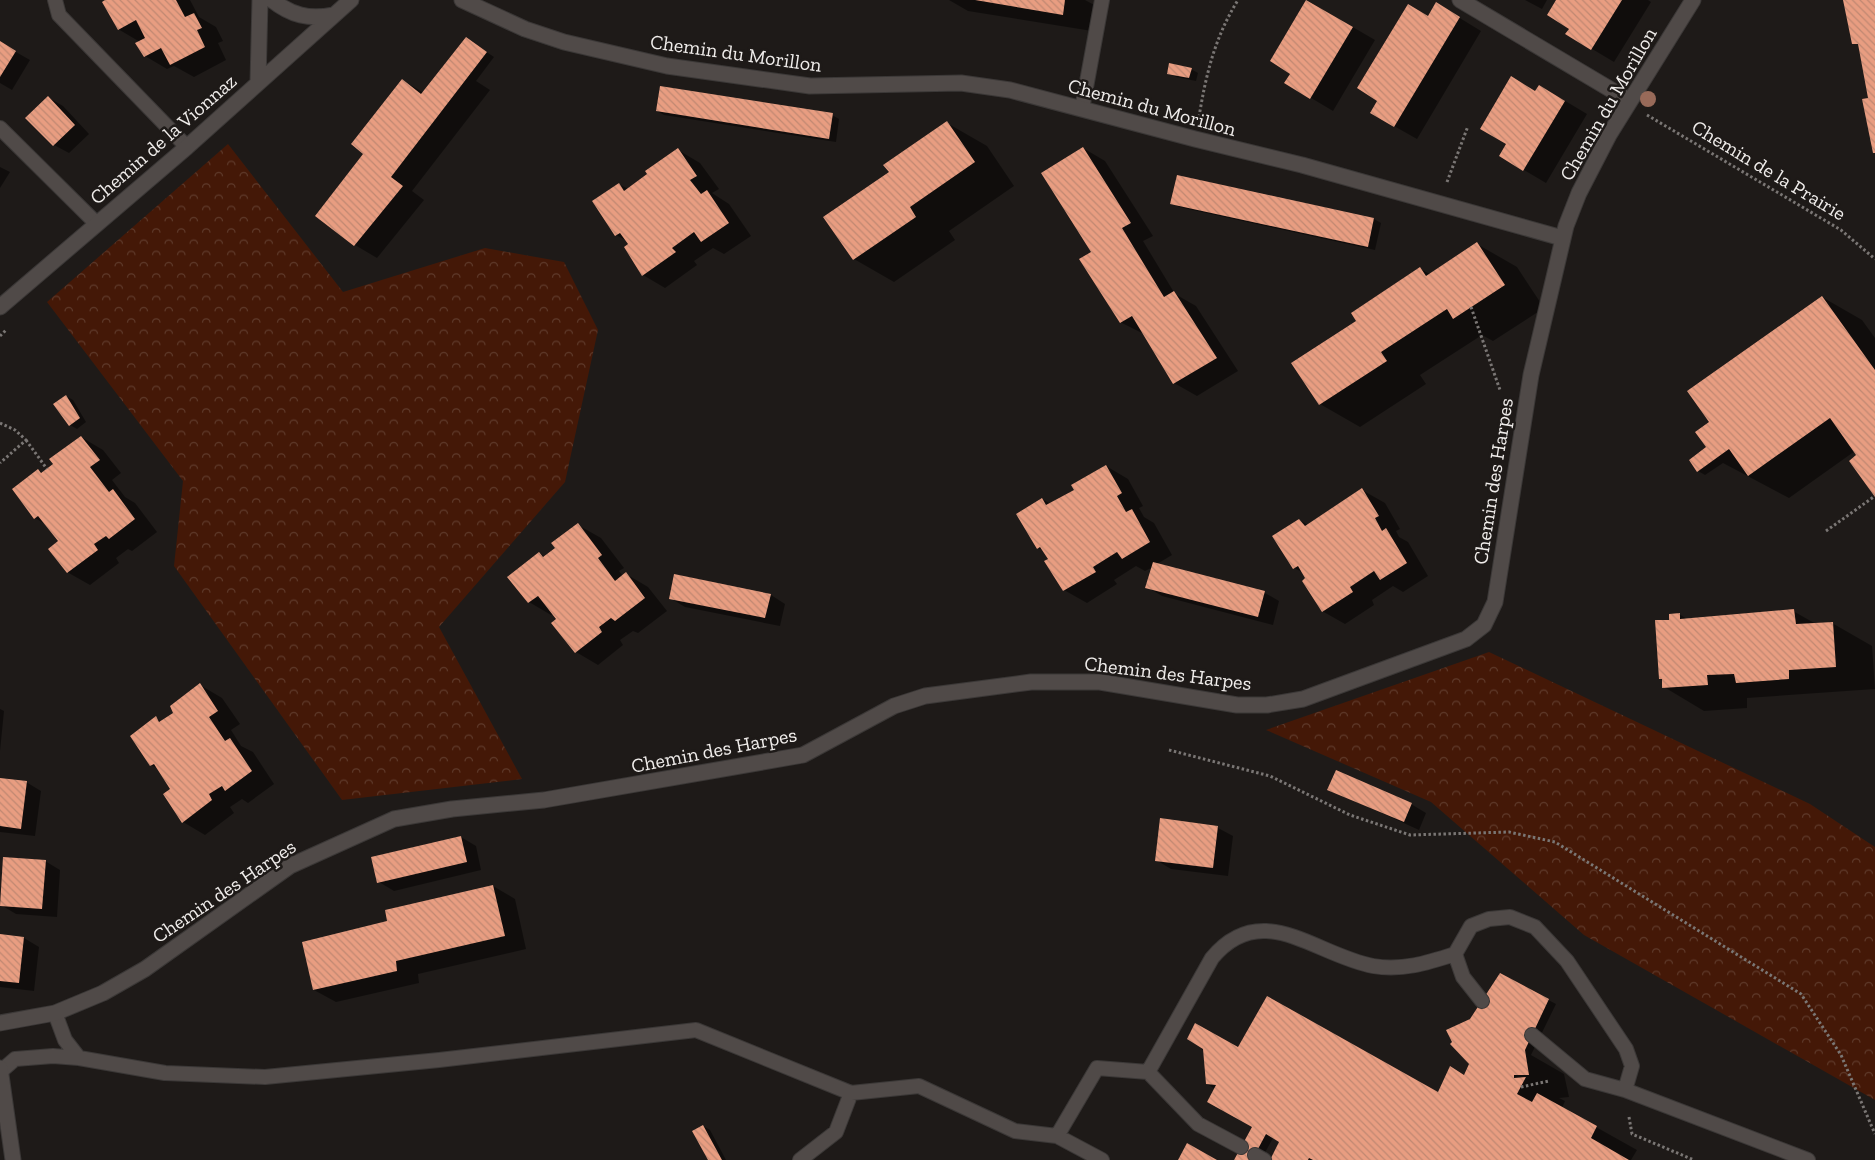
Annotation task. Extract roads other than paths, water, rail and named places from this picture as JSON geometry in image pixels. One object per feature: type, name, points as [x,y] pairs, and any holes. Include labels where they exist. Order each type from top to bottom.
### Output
[{"type":"street","points":[[258,83],[260,0]]},
{"type":"street","points":[[272,0],[290,12],[304,17],[319,18],[333,15]]},
{"type":"street","name":"Chemin de la Vionnaz","points":[[0,306],[187,147],[351,0]]},
{"type":"street","name":"Chemin du Morillon","points":[[462,0],[525,29],[564,42],[667,66],[810,86],[930,82],[985,85],[1302,165],[1562,238],[1595,161],[1630,101],[1694,0]]},
{"type":"street","points":[[1460,0],[1630,101]]},
{"type":"street","name":"Chemin des Harpes","points":[[0,1023],[56,1013],[78,1005],[113,987],[146,969],[290,866],[394,819],[452,809],[544,800],[804,755],[894,706],[925,696],[1031,682],[1100,682],[1237,704],[1267,704],[1303,699],[1458,642],[1484,625],[1494,602],[1527,393],[1562,238]]},
{"type":"street","points":[[0,1068],[12,1160]]},
{"type":"lane","points":[[55,0],[60,15],[187,147]]},
{"type":"lane","points":[[1082,110],[1102,0]]},
{"type":"lane","points":[[0,128],[97,224]]},
{"type":"lane","points":[[1148,1072],[1212,958],[1220,948],[1245,933],[1275,930],[1358,962],[1391,968],[1422,965],[1455,954],[1471,926],[1489,919],[1510,917],[1536,927],[1567,961],[1626,1050],[1632,1066],[1625,1090]]},
{"type":"lane","points":[[1455,954],[1463,977],[1482,1001]]},
{"type":"lane","points":[[56,1013],[65,1040],[79,1058]]},
{"type":"lane","points":[[0,1072],[15,1059],[53,1056],[79,1058],[165,1073],[265,1077],[438,1060],[696,1030],[851,1093],[919,1086],[1015,1131],[1057,1136],[1102,1160]]},
{"type":"lane","points":[[1532,1035],[1585,1079],[1625,1090],[1808,1160]]},
{"type":"lane","points":[[1057,1136],[1097,1068],[1148,1072],[1198,1124],[1241,1147]]},
{"type":"lane","points":[[800,1160],[836,1132],[851,1093]]}]
